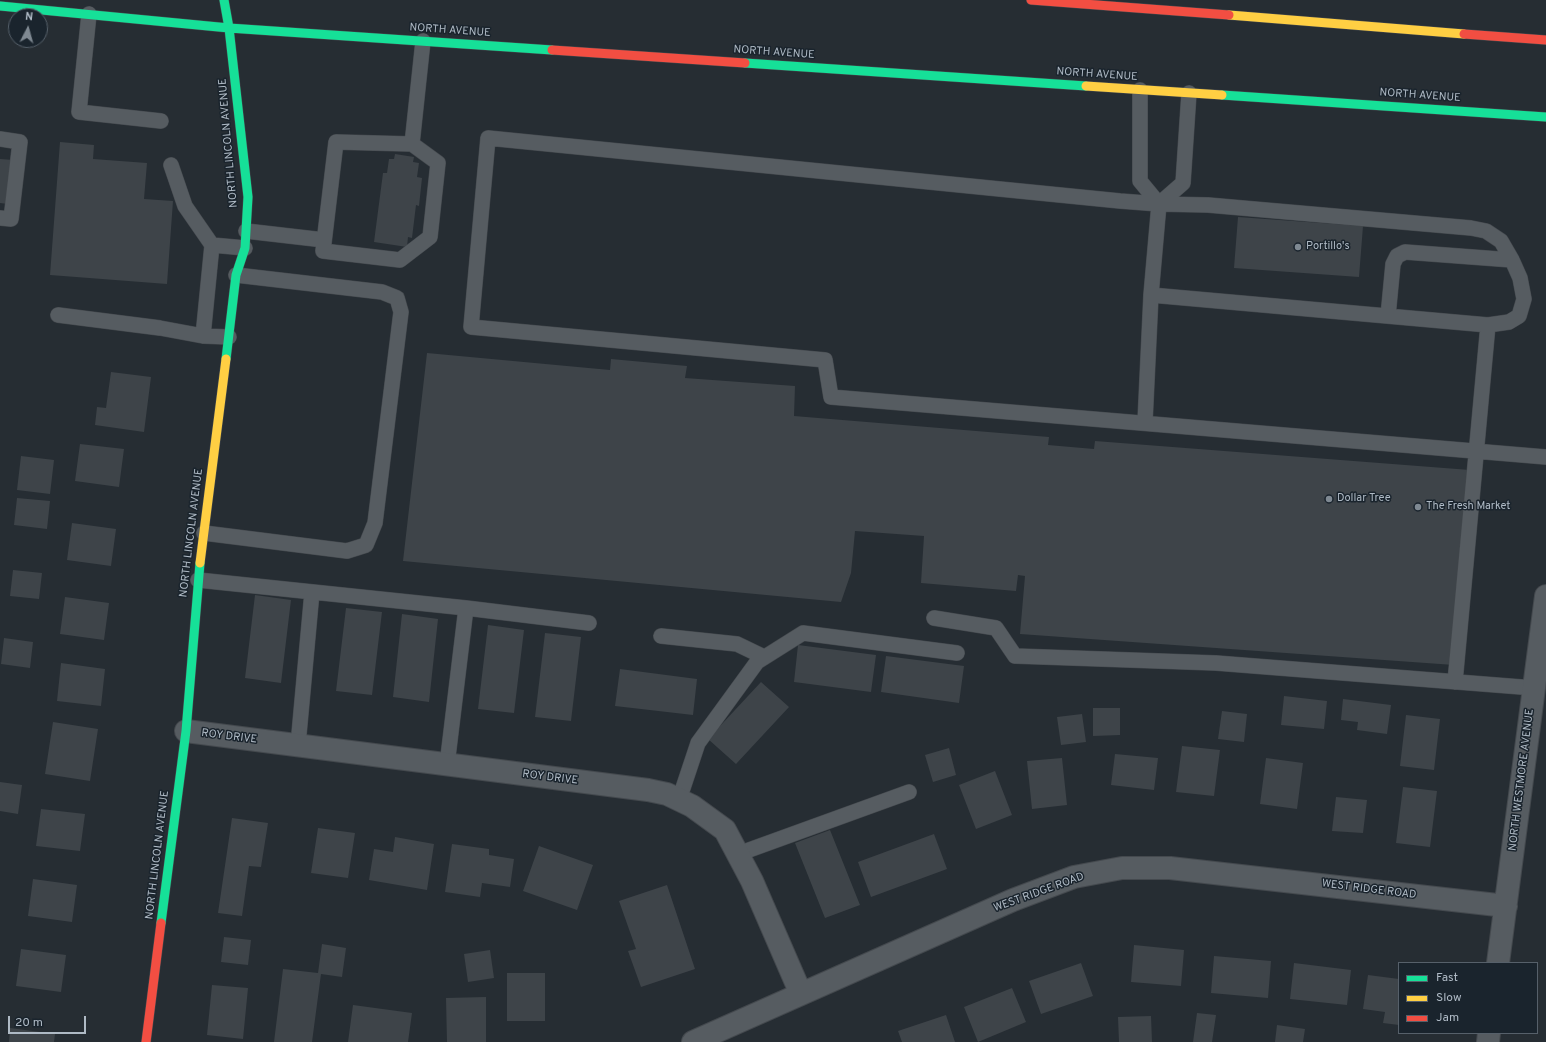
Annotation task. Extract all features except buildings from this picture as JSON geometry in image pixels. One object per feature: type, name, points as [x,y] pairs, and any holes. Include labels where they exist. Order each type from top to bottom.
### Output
[{"type":"main road","name":"NORTH LINCOLN AVENUE","points":[[146,1042],[186,731],[198,580],[236,275],[245,248],[248,197],[229,28],[224,0]]},
{"type":"main road","points":[[1031,0],[1174,5],[1546,40]]},
{"type":"main road","name":"NORTH AVENUE","points":[[0,6],[229,28],[1546,117]]},
{"type":"street","name":"NORTH WESTMORE AVENUE","points":[[1498,962],[1546,596]]},
{"type":"street","name":"ROY DRIVE","points":[[186,731],[648,790],[667,794],[692,806],[725,830],[752,881],[801,994]]},
{"type":"street","name":"WEST RIDGE ROAD","points":[[693,1042],[1013,900],[1074,878],[1122,868],[1170,868],[1506,906]]},
{"type":"lane","points":[[89,14],[79,112],[161,121]]},
{"type":"lane","points":[[412,144],[423,41]]},
{"type":"lane","points":[[1140,90],[1140,181],[1159,204]]},
{"type":"lane","points":[[1145,422],[1151,295],[1159,204],[1183,183],[1189,93]]},
{"type":"lane","points":[[1151,295],[1488,325],[1509,322],[1519,316],[1524,299],[1520,278],[1501,241],[1486,231],[1471,228],[1208,205],[1159,204],[488,138],[471,327],[825,360],[830,397],[1546,456]]},
{"type":"lane","points":[[0,139],[20,142],[10,219],[0,218]]},
{"type":"lane","points":[[336,142],[412,144],[438,163],[430,237],[400,260],[323,251],[336,142]]},
{"type":"lane","points":[[171,165],[185,206],[212,245],[203,336]]},
{"type":"lane","points":[[246,231],[324,240]]},
{"type":"lane","points":[[212,245],[245,248]]},
{"type":"lane","points":[[1388,316],[1393,264],[1397,256],[1405,252],[1512,260]]},
{"type":"lane","points":[[204,533],[347,552],[366,545],[375,523],[401,312],[397,298],[382,292],[236,275]]},
{"type":"lane","points":[[58,315],[160,328],[203,336],[229,337]]},
{"type":"lane","points":[[1455,682],[1488,325]]},
{"type":"lane","points":[[198,580],[466,608],[589,623]]},
{"type":"lane","points":[[298,745],[312,592]]},
{"type":"lane","points":[[447,764],[466,608]]},
{"type":"lane","points":[[934,618],[996,628],[1015,656],[1216,663],[1534,688]]},
{"type":"lane","points":[[679,800],[698,743],[757,662],[803,633],[957,654]]},
{"type":"lane","points":[[661,636],[736,644],[764,657]]},
{"type":"lane","points":[[738,854],[909,792]]},
{"type":"traffic: fast","points":[[224,0],[229,28],[248,197],[245,248],[236,275],[226,359]]},
{"type":"traffic: fast","points":[[0,6],[229,28],[552,50]]},
{"type":"traffic: fast","points":[[745,63],[1086,86]]},
{"type":"traffic: fast","points":[[1222,95],[1546,117]]},
{"type":"traffic: fast","points":[[161,923],[186,731],[200,563]]},
{"type":"traffic: slow","points":[[1229,15],[1464,34]]},
{"type":"traffic: slow","points":[[1086,86],[1222,95]]},
{"type":"traffic: slow","points":[[200,563],[226,359]]},
{"type":"traffic: jam","points":[[1031,0],[1229,15]]},
{"type":"traffic: jam","points":[[1464,34],[1546,40]]},
{"type":"traffic: jam","points":[[552,50],[745,63]]},
{"type":"traffic: jam","points":[[146,1042],[161,923]]},
{"type":"place","name":"Portillo's","points":[[1298,247]]},
{"type":"place","name":"Dollar Tree","points":[[1329,499]]},
{"type":"place","name":"The Fresh Market","points":[[1418,507]]}]
